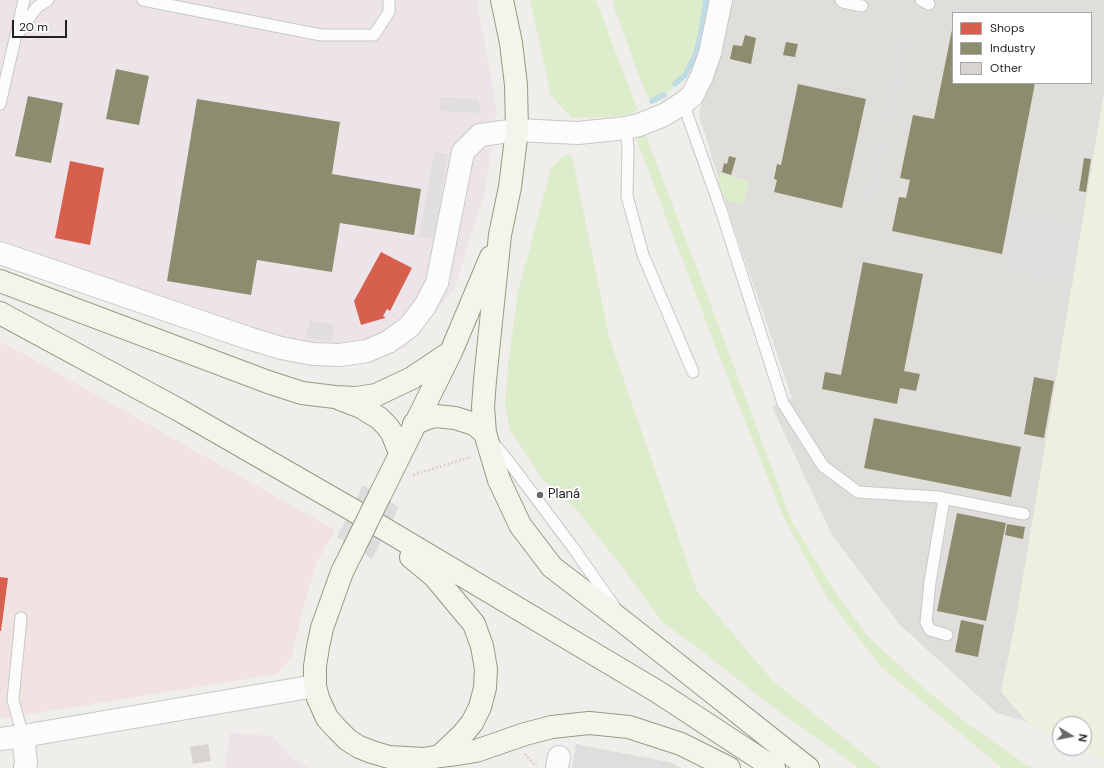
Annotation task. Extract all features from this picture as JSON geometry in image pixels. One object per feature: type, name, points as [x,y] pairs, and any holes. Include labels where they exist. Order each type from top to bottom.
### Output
[{"type":"main road","points":[[502,0],[511,43],[516,85],[517,130],[510,187],[500,235],[483,407],[488,442],[499,480],[520,525],[552,567],[808,768]]},
{"type":"main road","points":[[500,235],[451,352],[342,572],[322,628],[318,647],[315,666],[315,686],[318,698],[327,718],[348,740],[359,747],[389,757],[424,759],[476,751],[525,734],[552,727],[588,723],[629,727],[681,744],[729,768]]},
{"type":"main road","points":[[0,281],[268,382],[302,393],[356,398],[376,395],[412,378],[451,352]]},
{"type":"main road","points":[[0,313],[179,410],[351,509],[658,692],[774,768]]},
{"type":"main road","points":[[335,397],[361,407],[379,418],[387,426],[392,433],[396,461]]},
{"type":"main road","points":[[414,424],[436,416],[455,418],[474,424],[488,442]]},
{"type":"main road","points":[[351,509],[434,576],[474,624],[482,646],[486,669],[485,688],[480,707],[472,723],[440,756]]},
{"type":"street","points":[[0,253],[281,348],[313,354],[340,355],[367,351],[388,342],[409,327],[426,306],[437,283],[463,152],[480,135],[517,130],[578,133],[626,128],[639,125],[664,115],[684,103],[692,96],[702,76],[710,53],[721,0]]},
{"type":"street","points":[[0,739],[315,686]]},
{"type":"street","points":[[23,736],[26,762],[25,768]]},
{"type":"lane","points":[[0,104],[24,0]]},
{"type":"lane","points":[[15,37],[37,7],[48,0]]},
{"type":"lane","points":[[152,1],[321,35],[374,35],[389,12],[389,0]]},
{"type":"lane","points":[[841,0],[843,2],[862,6]]},
{"type":"lane","points":[[684,103],[720,207],[783,403],[823,466],[858,492],[930,497],[1024,514]]},
{"type":"lane","points":[[626,128],[628,148],[627,196],[643,255],[693,372]]},
{"type":"lane","points":[[488,442],[509,462],[574,549],[625,623]]},
{"type":"lane","points":[[944,499],[930,582],[926,622],[930,630],[947,634]]},
{"type":"lane","points":[[21,618],[13,700],[23,736]]},
{"type":"path","points":[[396,461],[408,478],[411,475],[488,442]]},
{"type":"shaded area","points":[[0,0],[477,0],[497,110],[484,196],[454,290],[405,348],[352,366],[293,363],[152,318],[49,281],[0,257]]},
{"type":"shaded area","points":[[722,0],[1104,0],[1104,745],[1092,732],[1092,716],[1052,716],[1052,730],[997,713],[900,625],[832,535],[772,407],[792,398],[731,219],[699,115]]},
{"type":"shaded area","points":[[902,24],[912,41],[891,135],[881,119]]},
{"type":"shaded area","points":[[441,97],[477,99],[482,113],[439,111]]},
{"type":"shaded area","points":[[878,129],[888,144],[874,212],[864,195]]},
{"type":"shaded area","points":[[434,152],[448,154],[434,239],[419,237]]},
{"type":"shaded area","points":[[1013,210],[1082,223],[1072,287],[1002,272]]},
{"type":"shaded area","points":[[310,320],[335,325],[331,342],[305,337]]},
{"type":"shaded area","points":[[0,342],[24,354],[335,530],[316,564],[292,656],[277,674],[0,719]]},
{"type":"shaded area","points":[[230,733],[272,736],[292,758],[309,768],[224,768]]},
{"type":"shaded area","points":[[576,744],[673,763],[681,768],[572,768]]},
{"type":"green space","points":[[530,0],[596,0],[637,109],[630,115],[572,118],[551,96]]},
{"type":"green space","points":[[614,0],[704,0],[697,41],[691,63],[678,83],[660,100],[652,104],[643,86],[613,5]]},
{"type":"green space","points":[[1104,93],[1104,760],[1092,754],[1092,716],[1052,716],[1052,735],[1029,724],[1001,692],[1016,618]]},
{"type":"green space","points":[[645,133],[792,522],[833,589],[867,635],[918,683],[964,721],[1025,764],[1035,768],[1002,768],[881,667],[826,596],[782,514],[732,389],[636,139]]},
{"type":"green space","points":[[572,155],[609,337],[697,591],[772,680],[881,768],[859,768],[774,708],[694,645],[663,623],[625,571],[577,510],[543,480],[510,430],[505,405],[508,366],[518,292],[551,168],[564,156]]},
{"type":"green space","points":[[721,173],[749,181],[743,205],[730,202],[721,195],[718,184]]},
{"type":"pier","points":[[363,485],[399,507],[372,559],[337,537]]},
{"type":"building: Shops","points":[[70,161],[104,168],[90,245],[55,238]]},
{"type":"building: Shops","points":[[381,252],[412,268],[390,311],[387,309],[383,316],[386,318],[361,325],[354,301]]},
{"type":"building: Shops","points":[[0,577],[8,578],[1,631],[0,631]]},
{"type":"building: Industry","points":[[952,30],[952,84],[1035,84],[1002,254],[892,231],[899,197],[906,198],[910,180],[900,178],[913,115],[934,119]]},
{"type":"building: Industry","points":[[745,35],[756,38],[751,64],[730,59],[733,45],[742,46]]},
{"type":"building: Industry","points":[[786,42],[798,44],[795,57],[783,55]]},
{"type":"building: Industry","points":[[116,69],[149,76],[139,125],[106,119]]},
{"type":"building: Industry","points":[[798,84],[866,99],[842,208],[774,192],[777,180],[774,179],[777,164],[781,165]]},
{"type":"building: Industry","points":[[28,96],[63,103],[51,163],[15,156]]},
{"type":"building: Industry","points":[[197,99],[340,122],[332,174],[421,189],[414,235],[340,223],[332,272],[257,260],[251,295],[167,281]]},
{"type":"building: Industry","points":[[729,156],[736,158],[731,175],[722,172],[724,163],[727,164]]},
{"type":"building: Industry","points":[[1084,158],[1091,159],[1086,192],[1079,191]]},
{"type":"building: Industry","points":[[863,262],[923,274],[904,371],[920,374],[916,391],[900,388],[897,404],[822,389],[825,372],[841,375]]},
{"type":"building: Industry","points":[[1034,377],[1054,381],[1044,438],[1024,434]]},
{"type":"building: Industry","points":[[874,418],[1021,447],[1011,497],[864,468]]},
{"type":"building: Industry","points":[[957,513],[1006,523],[986,621],[937,611]]},
{"type":"building: Industry","points":[[1007,524],[1025,527],[1023,539],[1005,535]]},
{"type":"building: Industry","points":[[961,620],[984,625],[978,657],[955,652]]},
{"type":"building: Other","points":[[208,744],[211,761],[193,764],[190,747]]},
{"type":"waterway","points":[[675,84],[685,75],[695,56],[701,33],[706,0]]},
{"type":"waterway","points":[[652,101],[664,95]]},
{"type":"place","name":"Planá","points":[[540,495]]}]
